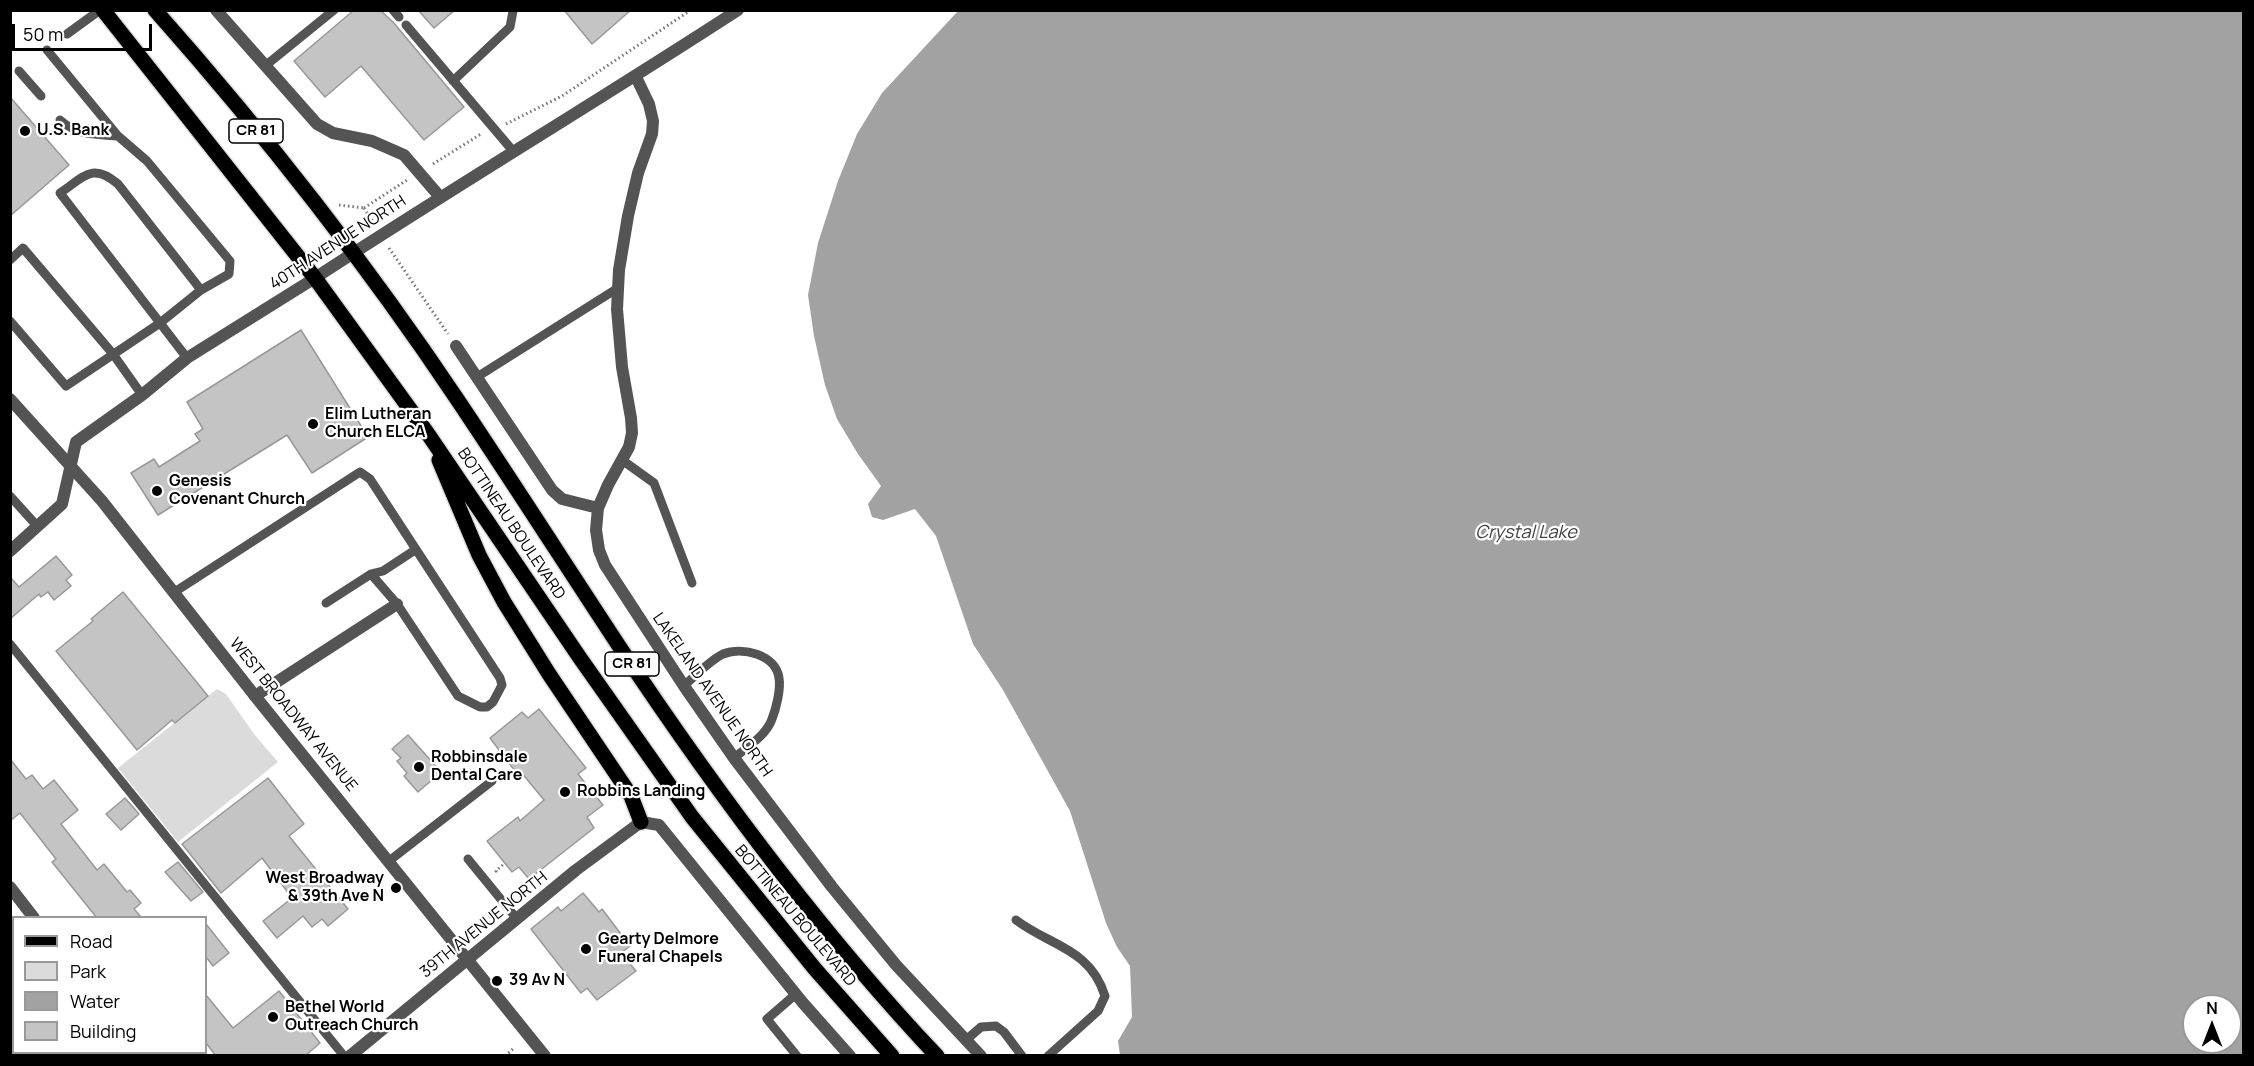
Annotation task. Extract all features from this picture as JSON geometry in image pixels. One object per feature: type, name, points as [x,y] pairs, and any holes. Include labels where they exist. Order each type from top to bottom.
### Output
[{"type":"main road","name":"BOTTINEAU BOULEVARD","points":[[101,10],[315,278],[429,434],[580,658],[692,816],[815,969],[892,1056]]},
{"type":"main road","name":"BOTTINEAU BOULEVARD","points":[[155,10],[354,252],[456,398],[620,647],[740,817],[816,915],[938,1056]]},
{"type":"main road","points":[[429,434],[479,555],[504,602],[631,796],[641,822]]},
{"type":"street","points":[[216,10],[318,124],[333,133],[372,141],[404,155],[440,197]]},
{"type":"street","name":"40TH AVENUE NORTH","points":[[10,551],[62,504],[76,442],[142,395],[187,358],[513,151],[636,77],[738,10]]},
{"type":"street","points":[[456,346],[552,490],[562,498],[598,508],[632,434],[632,418],[622,367],[617,309],[618,288],[627,216],[638,173],[652,135],[653,121],[649,104],[636,77]]},
{"type":"street","name":"WEST BROADWAY AVENUE","points":[[12,405],[71,465],[102,501],[255,696],[545,1056]]},
{"type":"street","name":"LAKELAND AVENUE NORTH","points":[[598,508],[596,530],[599,550],[605,565],[734,758],[896,965],[981,1056]]},
{"type":"street","points":[[255,696],[397,604]]},
{"type":"street","points":[[641,822],[659,825],[796,994],[850,1056]]},
{"type":"street","name":"39TH AVENUE NORTH","points":[[350,1056],[576,870],[641,822]]},
{"type":"street","points":[[10,887],[32,916]]},
{"type":"lane","points":[[67,34],[101,10]]},
{"type":"lane","points":[[266,66],[334,10]]},
{"type":"lane","points":[[453,81],[510,27],[513,11]]},
{"type":"lane","points":[[399,18],[513,151]]},
{"type":"lane","points":[[10,321],[66,386],[160,323],[201,290],[229,274],[230,261],[147,161],[118,136],[47,50]]},
{"type":"lane","points":[[19,71],[41,96]]},
{"type":"lane","points":[[60,120],[79,132],[118,136]]},
{"type":"lane","points":[[187,358],[60,193],[90,172],[105,173],[118,184],[201,290]]},
{"type":"lane","points":[[10,260],[23,248],[113,354],[142,395]]},
{"type":"lane","points":[[477,376],[618,288]]},
{"type":"lane","points":[[622,460],[654,483],[692,583]]},
{"type":"lane","points":[[173,593],[360,472],[370,479],[500,678],[502,685],[493,702],[486,707],[480,707],[459,696],[397,604],[371,574]]},
{"type":"lane","points":[[10,496],[38,527]]},
{"type":"lane","points":[[326,603],[371,574],[383,571],[415,550]]},
{"type":"lane","points":[[10,644],[344,1056]]},
{"type":"lane","points":[[684,686],[723,654],[753,652],[774,666],[779,679],[772,719],[753,742],[734,758]]},
{"type":"lane","points":[[389,861],[492,781]]},
{"type":"lane","points":[[468,858],[517,919]]},
{"type":"lane","points":[[1016,920],[1028,929],[1068,948],[1090,968],[1105,996],[1098,1011],[1048,1056]]},
{"type":"lane","points":[[796,994],[767,1019],[797,1056]]},
{"type":"lane","points":[[966,1040],[981,1027],[996,1026],[1004,1032],[1022,1056]]},
{"type":"path","points":[[336,205],[364,208],[483,133],[515,121],[562,96],[691,10]]},
{"type":"path","points":[[407,273],[456,346]]},
{"type":"path","points":[[505,1056],[513,1049]]},
{"type":"green space","points":[[217,689],[226,694],[254,734],[278,762],[178,842],[118,768]]},
{"type":"water","name":"Crystal Lake","points":[[958,11],[2243,11],[2243,1055],[1120,1055],[1118,1041],[1132,1017],[1130,966],[1117,947],[1106,923],[1070,811],[1003,690],[973,644],[936,536],[915,509],[883,520],[872,517],[868,504],[881,486],[837,419],[825,385],[808,295],[818,243],[838,181],[857,134],[882,93]]},
{"type":"building","points":[[354,10],[380,10],[393,22],[464,107],[424,140],[361,66],[325,97],[294,61]]},
{"type":"building","points":[[418,10],[455,10],[434,28]]},
{"type":"building","points":[[564,10],[631,10],[592,44]]},
{"type":"building","name":"U.S. Bank","points":[[10,97],[69,165],[10,216]]},
{"type":"building","name":"Elim Lutheran Church ELCA","points":[[301,330],[368,437],[312,473],[287,435],[158,515],[131,473],[154,459],[159,467],[200,441],[195,434],[203,429],[187,402]]},
{"type":"building","points":[[56,556],[72,575],[66,580],[71,586],[54,600],[48,592],[41,597],[39,594],[10,619],[10,577],[19,587]]},
{"type":"building","points":[[123,592],[208,696],[175,723],[172,720],[137,750],[56,651],[93,621],[91,619]]},
{"type":"building","name":"Robbins Landing","points":[[539,709],[586,768],[578,774],[603,805],[587,817],[594,828],[529,879],[519,867],[512,872],[487,841],[518,817],[520,821],[544,800],[521,772],[518,775],[490,738],[522,712],[528,718]]},
{"type":"building","name":"Robbinsdale Dental Care","points":[[408,735],[441,772],[418,792],[404,776],[407,773],[397,761],[401,758],[392,749]]},
{"type":"building","points":[[10,759],[26,779],[32,775],[43,789],[54,780],[78,810],[61,824],[97,870],[104,864],[127,892],[130,890],[141,903],[134,909],[140,916],[95,916],[52,862],[56,859],[20,813],[10,821]]},
{"type":"building","points":[[268,778],[304,824],[289,836],[348,909],[328,926],[322,919],[312,927],[303,916],[277,938],[263,921],[292,898],[262,858],[221,893],[182,844]]},
{"type":"building","points":[[125,798],[139,814],[121,830],[106,814]]},
{"type":"building","points":[[178,862],[203,892],[191,901],[165,872]]},
{"type":"building","name":"Gearty Delmore Funeral Chapels","points":[[583,893],[599,912],[602,909],[630,946],[621,953],[636,971],[597,1000],[587,988],[581,993],[531,929],[558,907],[561,911]]},
{"type":"building","points":[[207,925],[229,953],[213,966],[207,958]]},
{"type":"building","name":"Bethel World Outreach Church","points":[[279,991],[320,1043],[305,1056],[216,1056],[207,1044],[207,996],[233,1028]]},
{"type":"place","name":"U.S. Bank","points":[[25,131]]},
{"type":"place","name":"Elim Lutheran Church ELCA","points":[[313,424]]},
{"type":"place","name":"Genesis Covenant Church","points":[[157,491]]},
{"type":"place","name":"Robbinsdale Dental Care","points":[[419,767]]},
{"type":"place","name":"Robbins Landing","points":[[565,792]]},
{"type":"place","name":"West Broadway & 39th Ave N","points":[[396,888]]},
{"type":"place","name":"Gearty Delmore Funeral Chapels","points":[[586,949]]},
{"type":"place","name":"39 Av N","points":[[497,981]]},
{"type":"place","name":"Bethel World Outreach Church","points":[[273,1017]]}]
